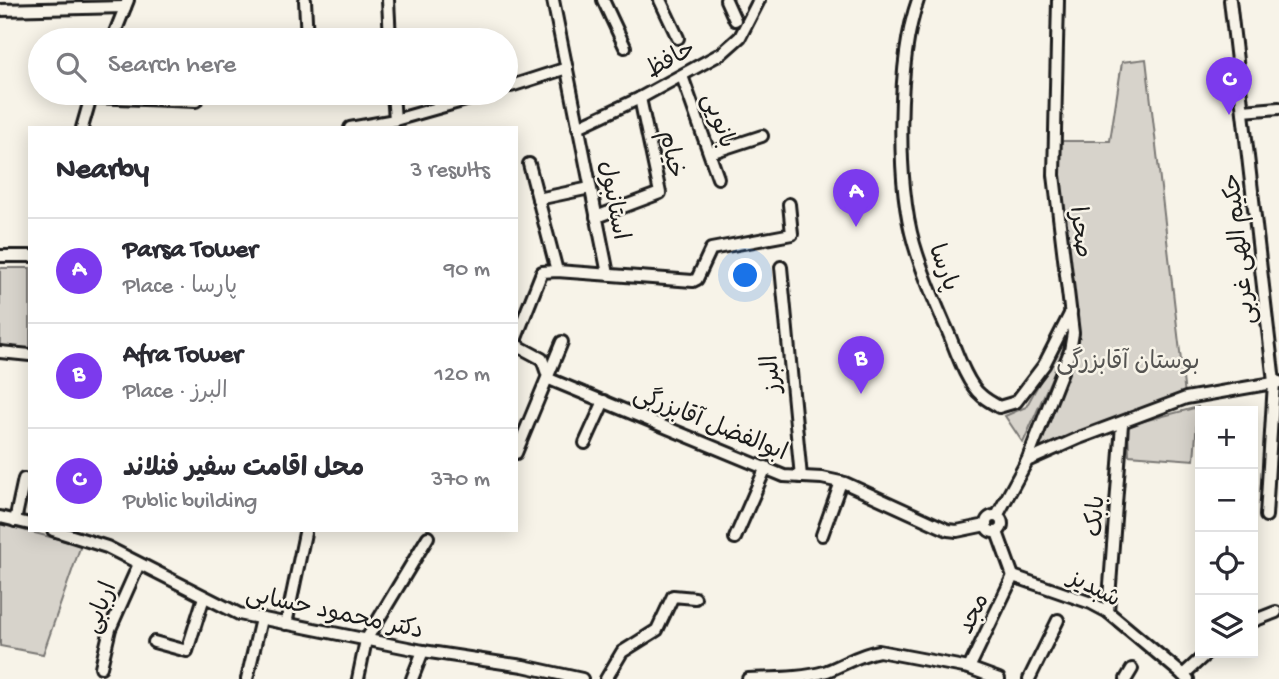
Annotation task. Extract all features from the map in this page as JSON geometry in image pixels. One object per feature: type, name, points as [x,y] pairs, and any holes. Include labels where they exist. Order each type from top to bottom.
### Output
[{"type":"street","points":[[305,0],[306,28]]},
{"type":"street","points":[[388,0],[389,28]]},
{"type":"street","name":"استانبول","points":[[553,0],[608,274],[556,271]]},
{"type":"street","points":[[603,0],[625,47]]},
{"type":"street","points":[[660,0],[678,38]]},
{"type":"street","points":[[726,0],[735,20]]},
{"type":"street","name":"حافظ","points":[[578,127],[640,98],[722,53],[740,37],[759,0]]},
{"type":"street","name":"پارسا","points":[[918,0],[907,54],[901,124],[907,204],[914,242],[937,306],[966,372],[979,394],[999,407],[1016,402],[1044,365],[1071,312]]},
{"type":"street","name":"صحرا","points":[[1027,460],[1070,351],[1073,333],[1054,175],[1058,0]]},
{"type":"street","name":"حکیم الهی غربی","points":[[1230,0],[1277,382],[1266,516]]},
{"type":"street","points":[[0,10],[43,4],[127,3],[117,28]]},
{"type":"street","points":[[518,84],[566,68]]},
{"type":"street","name":"بانویی","points":[[682,76],[718,178]]},
{"type":"street","name":"خیام","points":[[596,217],[660,193],[640,98]]},
{"type":"street","points":[[83,126],[88,105]]},
{"type":"street","points":[[394,105],[395,120]]},
{"type":"street","points":[[361,126],[448,105]]},
{"type":"street","points":[[1243,111],[1279,108]]},
{"type":"street","points":[[710,153],[762,136]]},
{"type":"street","points":[[518,333],[540,274],[556,271],[530,164]]},
{"type":"street","points":[[538,200],[590,188]]},
{"type":"street","points":[[608,274],[696,280],[711,249],[792,234],[789,205]]},
{"type":"street","points":[[0,256],[28,256]]},
{"type":"street","name":"البرز","points":[[781,267],[801,477]]},
{"type":"street","points":[[518,449],[549,379],[562,342]]},
{"type":"street","points":[[518,346],[542,359],[549,379]]},
{"type":"street","points":[[0,352],[28,355]]},
{"type":"street","name":"ابوالفضل آقابزرگی","points":[[549,379],[784,476],[841,482],[941,528],[957,531],[986,525]]},
{"type":"street","points":[[997,532],[991,531],[986,525],[988,519],[997,516],[1027,460],[1186,398],[1277,382]]},
{"type":"street","points":[[585,443],[604,401]]},
{"type":"street","name":"بابک","points":[[1108,612],[1122,424]]},
{"type":"street","points":[[735,538],[766,467]]},
{"type":"street","points":[[15,521],[24,479]]},
{"type":"street","points":[[822,535],[841,482]]},
{"type":"street","points":[[997,516],[1002,524],[997,532]]},
{"type":"street","points":[[0,517],[28,524]]},
{"type":"street","name":"دکتر محمود حسابی","points":[[65,532],[84,535],[239,614],[582,679]]},
{"type":"street","points":[[997,532],[1013,576]]},
{"type":"street","points":[[286,624],[305,533]]},
{"type":"street","points":[[358,679],[366,640],[428,537]]},
{"type":"street","name":"اربابی","points":[[101,667],[110,629],[139,564]]},
{"type":"street","name":"شبدیز","points":[[1013,576],[1080,599],[1108,612],[1186,677]]},
{"type":"street","name":"مجد","points":[[969,668],[1013,576]]},
{"type":"street","points":[[606,679],[622,652],[657,630],[673,596],[695,598]]},
{"type":"street","points":[[154,642],[187,651],[204,597]]},
{"type":"street","points":[[1258,619],[1276,612]]},
{"type":"street","points":[[247,679],[261,619]]},
{"type":"street","points":[[1029,679],[1058,620]]},
{"type":"street","points":[[412,679],[423,651]]},
{"type":"street","points":[[748,679],[801,677],[827,671],[866,653],[880,651],[969,668],[999,679]]},
{"type":"street","points":[[1186,677],[1203,658]]},
{"type":"street","points":[[519,679],[523,666]]},
{"type":"green space","name":"بوستان آقابزرگی","points":[[1146,59],[1185,395],[1035,453],[1078,340],[1059,174],[1060,141],[1110,141],[1122,62]]},
{"type":"green space","points":[[0,268],[28,268],[28,349],[0,348]]},
{"type":"green space","points":[[1066,334],[1068,341],[1023,443],[1005,416],[1026,407]]},
{"type":"green space","points":[[1195,408],[1194,460],[1129,455],[1128,425]]},
{"type":"green space","points":[[0,524],[81,545],[43,654],[0,646]]},
{"type":"place","name":"محل اقامت سفیر فنلاند","points":[[1229,115]]},
{"type":"place","name":"Parsa Tower","points":[[856,227]]},
{"type":"place","name":"Afra Tower","points":[[861,394]]}]
